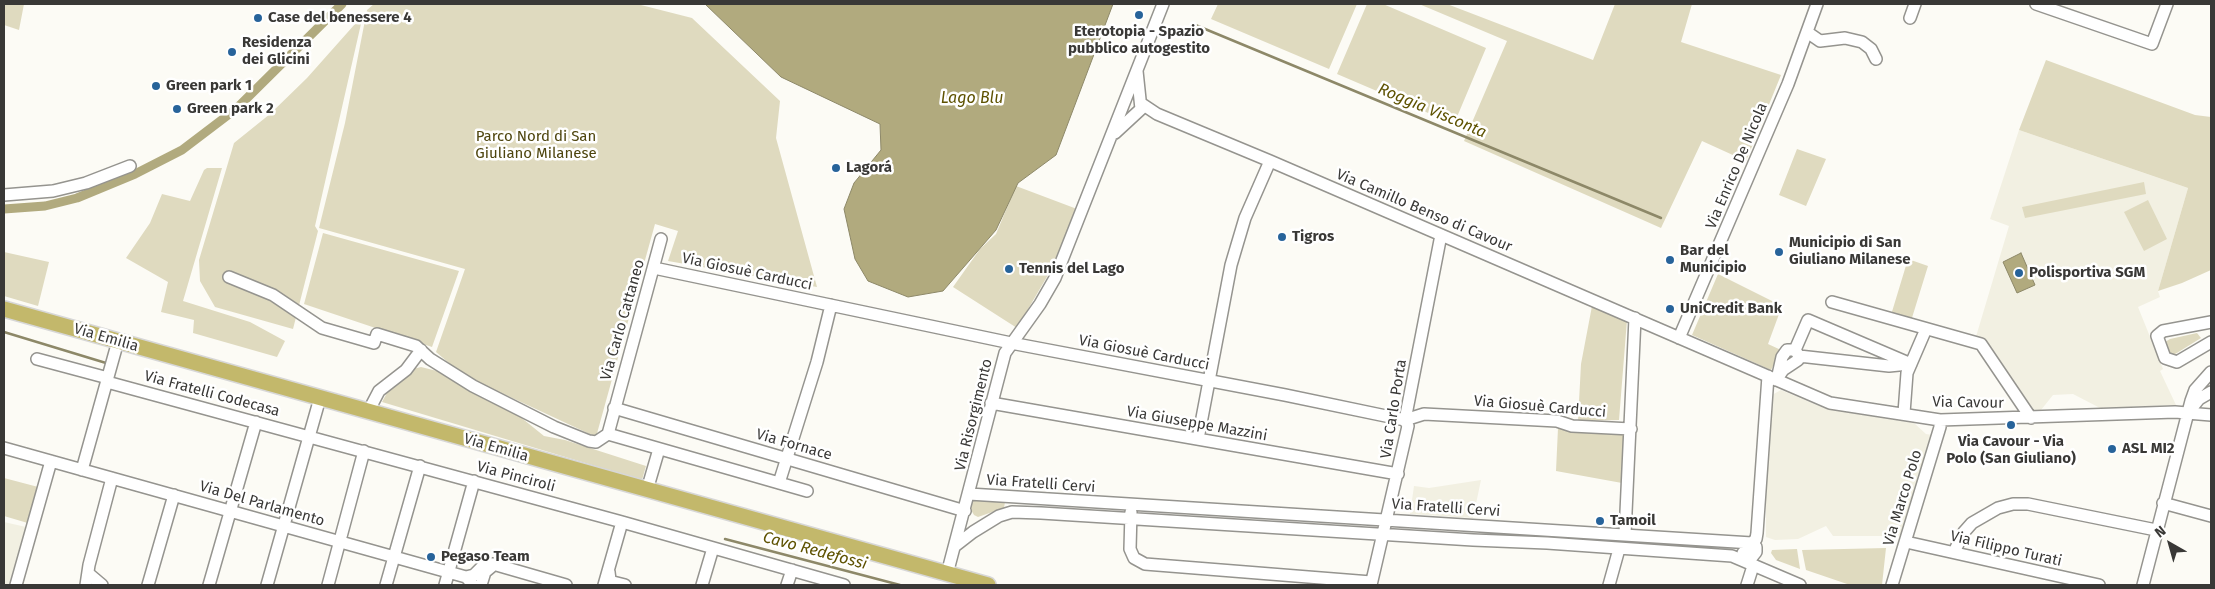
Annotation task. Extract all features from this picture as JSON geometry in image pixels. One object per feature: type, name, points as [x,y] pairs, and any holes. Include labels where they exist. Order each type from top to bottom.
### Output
[{"type":"main road","name":"Via Emilia","points":[[4,309],[988,585]]},
{"type":"street","name":"Via Risorgimento","points":[[948,574],[1002,361],[1011,343],[1040,304],[1052,284],[1163,4]]},
{"type":"street","name":"Via Enrico De Nicola","points":[[1679,338],[1785,92],[1817,4]]},
{"type":"street","points":[[1910,18],[1915,4]]},
{"type":"street","points":[[2036,4],[2152,44],[2167,4]]},
{"type":"street","points":[[1807,32],[1820,41],[1845,38],[1862,42],[1871,49],[1876,59]]},
{"type":"street","name":"Via Risorgimento","points":[[1112,135],[1139,107],[1137,70]]},
{"type":"street","points":[[1132,95],[1139,107],[1126,112],[1124,102],[1132,95]]},
{"type":"street","name":"Via Camillo Benso di Cavour","points":[[1139,107],[1270,160],[1679,338]]},
{"type":"street","points":[[1198,439],[1228,280],[1245,218],[1270,160]]},
{"type":"street","points":[[4,195],[53,192],[130,166]]},
{"type":"street","name":"Via Carlo Porta","points":[[1371,583],[1408,426],[1405,420],[1441,235]]},
{"type":"street","name":"Via Carlo Cattaneo","points":[[608,434],[654,268],[660,239]]},
{"type":"street","name":"Via Giosuè Carducci","points":[[654,268],[1011,343],[1209,380],[1405,420],[1424,414],[1431,414],[1557,421],[1572,426],[1631,429]]},
{"type":"street","points":[[229,277],[273,294],[322,328],[374,343],[376,334],[416,346],[430,359],[473,386],[554,427],[589,441],[596,442],[608,434],[807,491]]},
{"type":"street","points":[[1832,302],[1981,344],[2031,418]]},
{"type":"street","points":[[779,483],[788,458],[831,306]]},
{"type":"street","points":[[1625,534],[1635,318]]},
{"type":"street","points":[[1747,585],[1749,563],[1743,553],[1752,543],[1757,533],[1774,377],[1797,353],[1808,320],[1911,364]]},
{"type":"street","points":[[2211,322],[2163,331],[2157,336],[2165,358],[2176,362],[2211,342]]},
{"type":"street","points":[[1904,413],[1907,373],[1926,329]]},
{"type":"street","name":"Via Cavour","points":[[1679,338],[1774,377],[1830,403],[1940,420],[2188,412],[2211,415]]},
{"type":"street","points":[[82,470],[118,341]]},
{"type":"street","points":[[368,412],[379,392],[406,370],[421,350]]},
{"type":"street","points":[[1797,353],[1889,366],[1911,364]]},
{"type":"street","name":"Via Fratelli Codecasa","points":[[37,359],[310,436]]},
{"type":"street","points":[[2142,585],[2195,390],[2211,372]]},
{"type":"street","points":[[2188,412],[2199,399],[2211,392]]},
{"type":"street","points":[[267,585],[320,398]]},
{"type":"street","name":"Via Giuseppe Mazzini","points":[[991,403],[1398,474]]},
{"type":"street","name":"Via Fornace","points":[[614,408],[788,458],[967,503]]},
{"type":"street","name":"Via Marco Polo","points":[[1892,585],[1940,427],[1940,420]]},
{"type":"street","points":[[209,585],[256,422]]},
{"type":"street","name":"Via Pinciroli","points":[[310,436],[844,585]]},
{"type":"street","name":"Via Del Parlamento","points":[[4,448],[394,556],[448,572],[469,581]]},
{"type":"street","points":[[647,490],[659,449]]},
{"type":"street","points":[[328,585],[364,451]]},
{"type":"street","points":[[16,585],[51,461]]},
{"type":"street","points":[[386,585],[420,466]]},
{"type":"street","points":[[102,585],[87,580],[89,565],[112,478]]},
{"type":"street","points":[[445,585],[474,481]]},
{"type":"street","points":[[148,585],[174,495]]},
{"type":"street","points":[[967,503],[968,511],[976,519],[998,516]]},
{"type":"street","name":"Via Fratelli Cervi","points":[[967,503],[1132,505],[1752,543]]},
{"type":"street","points":[[2164,503],[2211,516]]},
{"type":"street","points":[[1954,552],[1964,532],[1972,523],[1998,508],[2013,504],[2028,504],[2156,530]]},
{"type":"street","points":[[1132,505],[1130,551],[1136,560],[1145,564],[1371,583]]},
{"type":"street","name":"Via Fratelli Cervi","points":[[955,546],[998,516],[1012,512],[1383,535],[1547,543],[1732,556],[1800,585]]},
{"type":"street","points":[[604,585],[622,522]]},
{"type":"street","name":"Via Filippo Turati","points":[[1906,542],[2100,585]]},
{"type":"street","points":[[702,585],[713,548]]},
{"type":"street","points":[[1609,585],[1619,549]]},
{"type":"street","points":[[469,581],[480,568],[488,564],[566,585]]},
{"type":"street","points":[[481,585],[486,569],[500,566]]},
{"type":"street","points":[[787,585],[792,570]]},
{"type":"street","points":[[609,572],[610,580],[625,585]]},
{"type":"shaded area","points":[[2019,130],[2188,188],[2158,291],[2160,297],[2138,307],[2163,369],[2160,371],[2176,405],[2100,408],[2073,394],[2053,395],[2041,410],[2034,411],[1986,343],[1975,340],[2009,226],[1990,219]]},
{"type":"shaded area","points":[[1781,390],[1824,408],[1914,423],[1926,434],[1932,435],[1902,534],[1898,536],[1833,536],[1826,526],[1798,539],[1775,540],[1766,537],[1766,492],[1772,395]]},
{"type":"shaded area","points":[[1481,480],[1473,518],[1410,514],[1414,486],[1429,488]]},
{"type":"shaded area","points":[[4,522],[26,527],[9,585],[4,585]]},
{"type":"green space","points":[[4,4],[24,4],[19,30],[4,25]]},
{"type":"green space","name":"Parco Nord di San Giuliano Milanese","points":[[374,4],[637,4],[692,18],[780,101],[776,138],[817,287],[668,261],[678,231],[655,224],[596,437],[463,375],[436,352],[465,269],[319,228],[345,123],[367,10]]},
{"type":"green space","points":[[1218,4],[1357,4],[1329,69],[1211,19]]},
{"type":"green space","points":[[1367,4],[1383,4],[1486,48],[1454,124],[1337,74]]},
{"type":"green space","points":[[1419,4],[1447,4],[1593,60],[1615,4],[1692,4],[1681,42],[1781,75],[1746,161],[1702,141],[1661,228],[1464,141],[1507,41]]},
{"type":"green space","points":[[363,15],[315,226],[318,231],[293,329],[215,307],[200,281],[199,260],[234,143],[270,114],[307,78]]},
{"type":"green space","points":[[2046,60],[2195,115],[2211,117],[2211,270],[2158,291],[2188,188],[2019,130]]},
{"type":"green space","points":[[1797,149],[1826,159],[1806,206],[1779,195]]},
{"type":"green space","points":[[207,168],[222,168],[183,301],[250,322],[285,341],[277,357],[193,333],[194,320],[161,312],[168,282],[126,258],[150,223],[162,194],[190,201],[204,170]]},
{"type":"green space","points":[[2144,182],[2146,194],[2025,218],[2022,207]]},
{"type":"green space","name":"Tennis del Lago","points":[[1016,186],[1077,209],[1062,251],[1017,328],[953,287],[980,249],[996,234]]},
{"type":"green space","points":[[2148,200],[2167,239],[2144,251],[2124,212]]},
{"type":"green space","points":[[323,233],[459,271],[432,347],[304,304]]},
{"type":"green space","points":[[4,252],[49,262],[38,306],[4,296]]},
{"type":"green space","points":[[1908,259],[1928,266],[1911,321],[1891,315]]},
{"type":"green space","points":[[1718,274],[1782,306],[1768,344],[1781,350],[1771,370],[1692,335]]},
{"type":"green space","points":[[1592,306],[1627,320],[1619,420],[1578,421],[1581,364]]},
{"type":"green space","points":[[2197,333],[2201,338],[2172,356],[2169,355],[2165,342],[2170,339]]},
{"type":"green space","points":[[421,367],[437,371],[471,391],[513,411],[544,436],[565,440],[646,466],[642,480],[382,402],[388,391],[413,369]]},
{"type":"green space","points":[[1558,428],[1627,433],[1622,483],[1556,471]]},
{"type":"green space","points":[[4,478],[42,488],[31,524],[4,516]]},
{"type":"green space","points":[[975,500],[1005,502],[1004,508],[978,517],[974,515],[970,508],[971,502]]},
{"type":"green space","points":[[1886,548],[1882,585],[1850,585],[1806,570],[1802,550]]},
{"type":"green space","points":[[1797,549],[1800,569],[1776,560],[1771,553],[1772,550]]},
{"type":"water","name":"Lago Blu","points":[[705,4],[1113,4],[1056,155],[1018,183],[996,230],[943,291],[908,297],[868,281],[855,259],[844,209],[854,183],[881,150],[880,124],[781,77]]},
{"type":"water","name":"Polisportiva SGM","points":[[2021,253],[2035,285],[2017,293],[2003,262]]},
{"type":"waterway","points":[[4,209],[45,206],[77,198],[135,174],[182,150],[236,109],[342,4]]},
{"type":"waterway","name":"Roggia Visconta","points":[[1193,24],[1661,218]]},
{"type":"waterway","name":"Cavo Redefossi","points":[[4,332],[106,363]]},
{"type":"waterway","name":"Cavo Redefossi","points":[[725,539],[900,585]]},
{"type":"place","name":"Eterotopia - Spazio pubblico autogestito","points":[[1139,15]]},
{"type":"place","name":"Case del benessere 4","points":[[258,18]]},
{"type":"place","name":"Residenza dei Glicini","points":[[232,52]]},
{"type":"place","name":"Green park 1","points":[[156,86]]},
{"type":"place","name":"Green park 2","points":[[177,109]]},
{"type":"place","name":"Lagorá","points":[[836,168]]},
{"type":"place","name":"Tigros","points":[[1282,237]]},
{"type":"place","name":"Municipio di San Giuliano Milanese","points":[[1779,252]]},
{"type":"place","name":"Bar del Municipio","points":[[1670,260]]},
{"type":"place","name":"Tennis del Lago","points":[[1009,269]]},
{"type":"place","name":"Polisportiva SGM","points":[[2019,273]]},
{"type":"place","name":"UniCredit Bank","points":[[1670,309]]},
{"type":"place","name":"Via Cavour - Via Polo (San Giuliano)","points":[[2011,425]]},
{"type":"place","name":"ASL MI2","points":[[2112,449]]},
{"type":"place","name":"Tamoil","points":[[1600,521]]},
{"type":"place","name":"Pegaso Team","points":[[431,557]]}]
